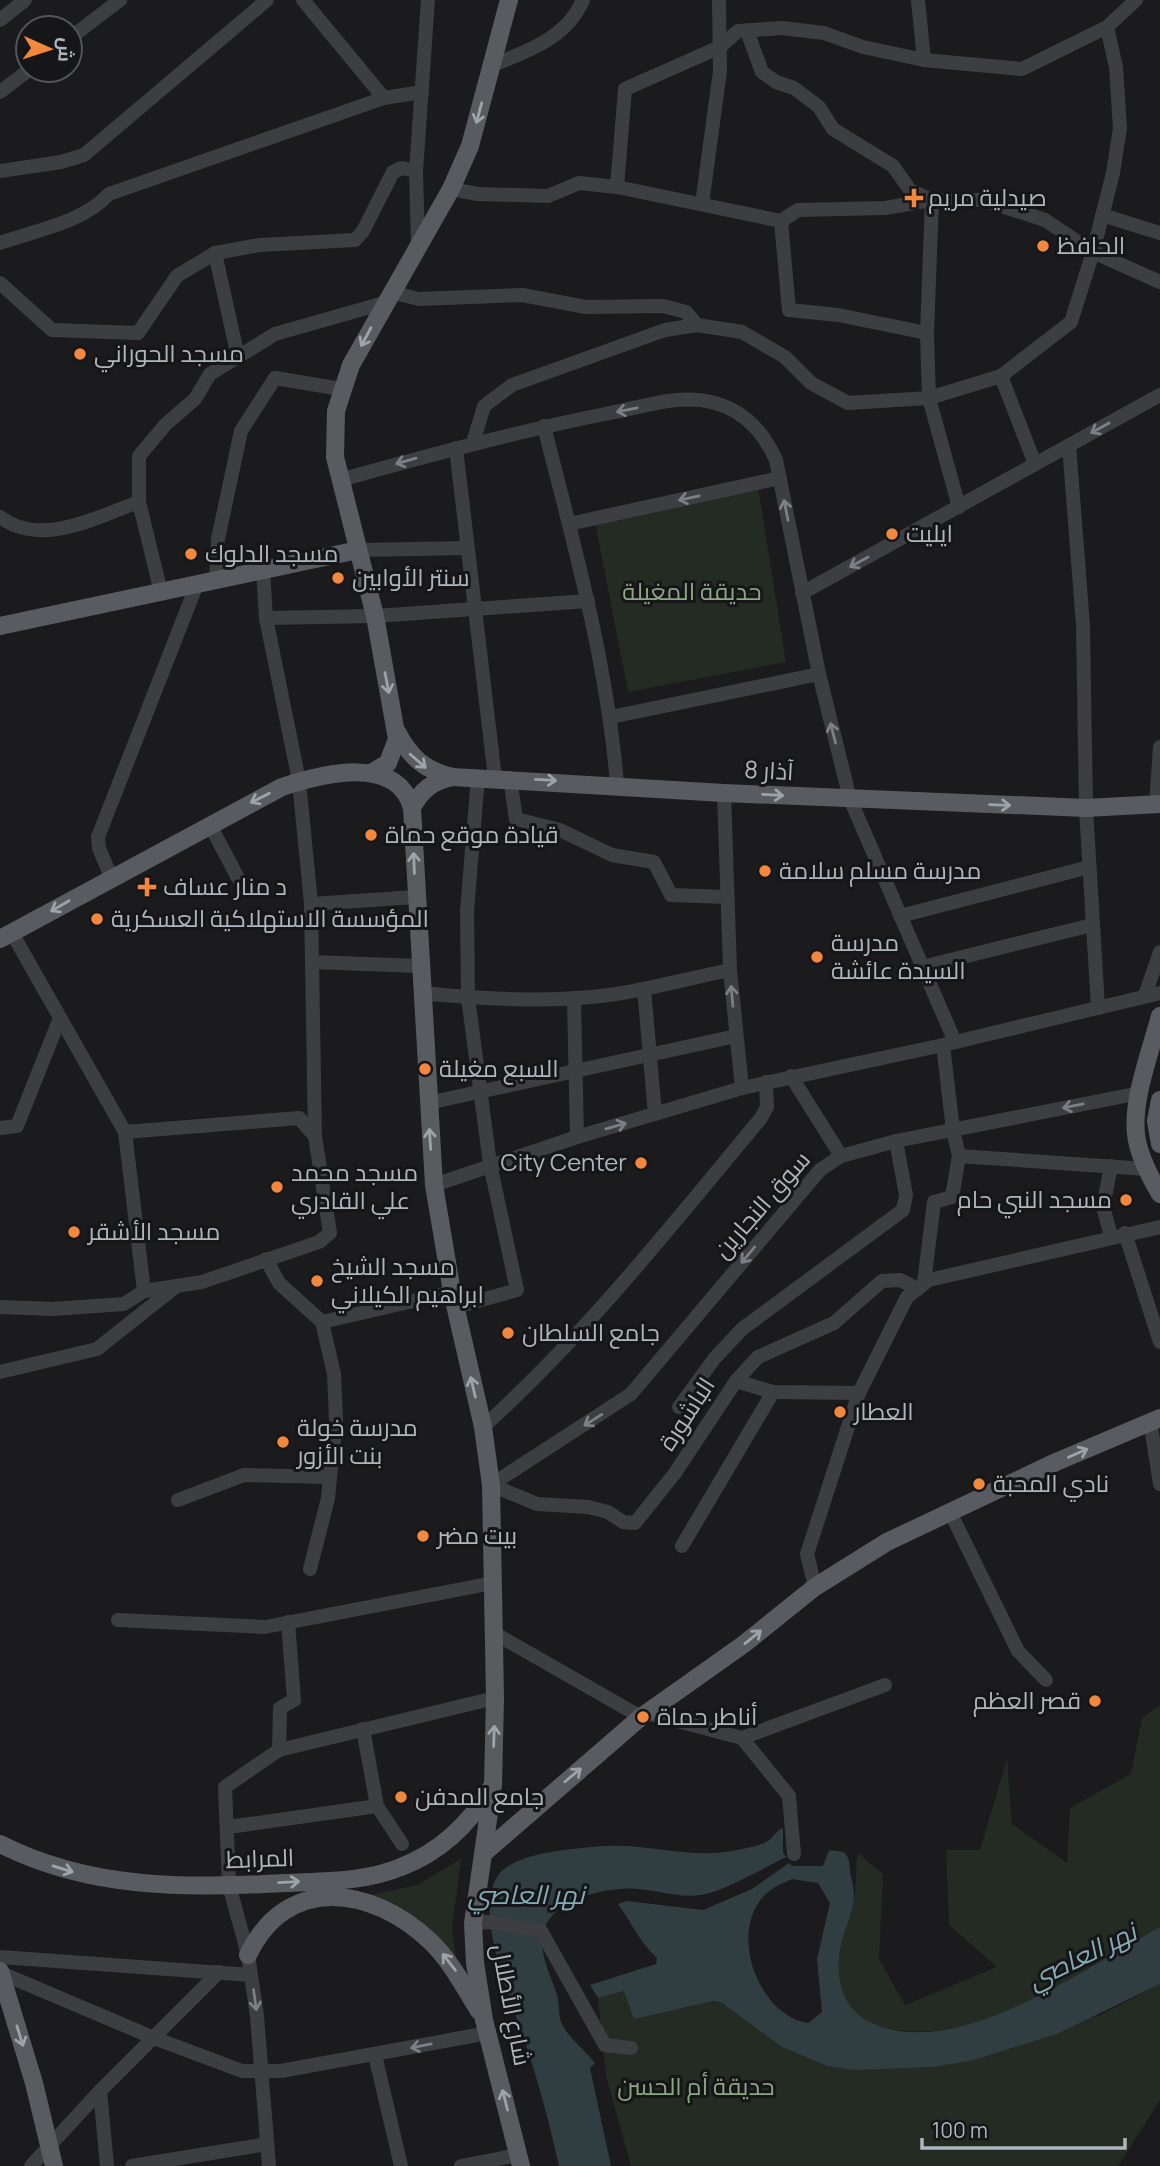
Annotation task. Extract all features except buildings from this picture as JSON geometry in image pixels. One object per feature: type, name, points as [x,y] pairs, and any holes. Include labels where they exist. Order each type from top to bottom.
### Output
[{"type":"main road","points":[[373,772],[393,756],[396,730],[375,616],[340,480],[334,434],[341,389],[387,298],[451,189],[470,146],[509,0]]},
{"type":"main road","points":[[0,626],[358,550]]},
{"type":"main road","name":"8 آذار","points":[[396,730],[414,759],[432,771],[453,777],[850,799],[1086,808],[1158,804]]},
{"type":"main road","points":[[6,936],[266,795],[299,782],[373,772],[402,786],[412,808]]},
{"type":"main road","points":[[412,808],[417,798],[432,784],[453,777]]},
{"type":"main road","name":"شارع الأطلال","points":[[412,808],[434,1185],[454,1300],[483,1427],[491,1485],[495,1698],[493,1785],[475,1963],[486,2027],[520,2161]]},
{"type":"main road","points":[[1160,1016],[1140,1093],[1135,1133],[1146,1169],[1160,1194]]},
{"type":"main road","points":[[1160,1100],[1156,1121],[1160,1144]]},
{"type":"main road","points":[[485,1852],[644,1715],[744,1644],[816,1587],[887,1542],[1155,1419]]},
{"type":"main road","name":"المرابط","points":[[0,1844],[41,1862],[97,1878],[153,1885],[229,1885],[362,1878],[402,1867],[454,1835],[482,1803],[493,1785]]},
{"type":"main road","points":[[248,1955],[257,1936],[283,1909],[300,1901],[318,1898],[357,1900],[396,1916],[430,1941],[458,1974],[486,2027]]},
{"type":"main road","points":[[0,1972],[3,1995],[50,2145],[54,2166]]},
{"type":"street","points":[[84,27],[120,0]]},
{"type":"street","points":[[0,171],[61,162],[84,155],[268,0]]},
{"type":"street","points":[[303,0],[384,98]]},
{"type":"street","points":[[418,246],[416,171],[428,0]]},
{"type":"street","points":[[492,65],[533,49],[558,33],[579,10],[583,0]]},
{"type":"street","points":[[702,205],[720,71],[719,0]]},
{"type":"street","points":[[918,0],[924,60]]},
{"type":"street","points":[[617,187],[625,89],[720,47],[738,31],[782,28],[824,33],[863,47],[924,60],[1022,69],[1107,27],[1136,0]]},
{"type":"street","points":[[0,20],[22,1]]},
{"type":"street","points":[[473,443],[484,406],[512,385],[664,330],[696,325],[742,332],[785,357],[811,383],[848,403],[929,398],[1001,376],[1071,322],[1093,252],[1113,173],[1119,128],[1116,67],[1107,27]]},
{"type":"street","points":[[747,31],[762,72],[776,82],[794,88],[819,107],[833,130],[893,166],[910,190],[932,200]]},
{"type":"street","points":[[0,92],[14,81]]},
{"type":"street","points":[[0,243],[82,215],[97,207],[109,194],[384,98],[422,92]]},
{"type":"street","points":[[0,283],[52,330],[138,333],[177,276],[215,253],[260,245],[355,240],[363,231],[393,172],[402,168],[416,171]]},
{"type":"street","points":[[451,189],[478,194],[548,195],[579,183],[617,187],[781,221],[799,210],[885,208],[932,200],[983,200],[1045,220],[1093,252],[1160,282]]},
{"type":"street","points":[[932,200],[927,333],[929,398],[959,507]]},
{"type":"street","points":[[1102,215],[1160,233]]},
{"type":"street","points":[[781,221],[789,310],[838,315],[927,333]]},
{"type":"street","points":[[215,253],[238,357]]},
{"type":"street","points":[[160,592],[139,502],[139,456],[166,424],[195,399],[210,374],[275,334],[387,298],[522,295],[586,307],[663,306],[685,312],[696,325]]},
{"type":"street","points":[[1001,376],[1035,464]]},
{"type":"street","points":[[216,580],[218,539],[242,431],[275,378],[341,389]]},
{"type":"street","points":[[802,593],[1160,395]]},
{"type":"street","points":[[340,480],[456,447],[666,402],[710,401],[738,413],[761,433],[776,460],[819,674],[850,799],[922,967],[949,1044],[953,1130],[959,1156],[952,1197],[934,1202],[921,1286]]},
{"type":"street","points":[[544,426],[588,601],[611,717],[617,784]]},
{"type":"street","points":[[1069,445],[1083,625],[1086,808],[1098,1008]]},
{"type":"street","points":[[322,1322],[517,1290],[490,1164],[468,998],[467,911],[494,778],[456,447]]},
{"type":"street","points":[[569,524],[780,478]]},
{"type":"street","points":[[0,517],[13,527],[60,531],[139,502]]},
{"type":"street","points":[[358,550],[467,548]]},
{"type":"street","points":[[0,1307],[52,1309],[124,1304],[144,1291],[202,1282],[319,1242],[330,1233],[315,1136],[311,904],[299,782],[266,618],[262,570]]},
{"type":"street","points":[[111,877],[99,848],[98,838],[197,584]]},
{"type":"street","points":[[266,618],[375,616],[588,601]]},
{"type":"street","points":[[611,717],[819,674]]},
{"type":"street","points":[[1158,804],[1160,747]]},
{"type":"street","points":[[494,778],[516,819],[560,830],[612,855],[654,862],[671,895],[726,897]]},
{"type":"street","points":[[724,793],[730,970],[742,1088]]},
{"type":"street","points":[[210,825],[238,878]]},
{"type":"street","points":[[900,916],[1089,867]]},
{"type":"street","points":[[311,904],[416,897]]},
{"type":"street","points":[[922,967],[1092,925]]},
{"type":"street","points":[[6,936],[60,1018],[125,1132],[144,1291]]},
{"type":"street","points":[[1144,995],[1160,952]]},
{"type":"street","points":[[312,962],[420,966]]},
{"type":"street","points":[[421,993],[468,998],[574,998],[643,989],[730,970]]},
{"type":"street","points":[[643,989],[654,1114]]},
{"type":"street","points":[[434,1185],[490,1164],[742,1088],[949,1044],[1160,993]]},
{"type":"street","points":[[574,998],[577,1137]]},
{"type":"street","points":[[0,1128],[17,1126],[60,1018]]},
{"type":"street","points":[[428,1103],[736,1036]]},
{"type":"street","points":[[791,1076],[841,1156]]},
{"type":"street","points":[[483,1427],[546,1367],[622,1285],[761,1118],[767,1107],[766,1082]]},
{"type":"street","name":"سوق النجارين","points":[[491,1485],[631,1394],[820,1170],[841,1156],[896,1141],[1140,1093]]},
{"type":"street","points":[[125,1132],[299,1118],[315,1136]]},
{"type":"street","points":[[680,1407],[713,1359],[742,1329],[903,1210],[906,1195],[896,1141]]},
{"type":"street","points":[[959,1156],[1146,1169]]},
{"type":"street","points":[[1111,1167],[1102,1208],[1118,1235],[1160,1342]]},
{"type":"street","points":[[816,1587],[807,1555],[859,1393],[907,1297],[929,1280],[1160,1227]]},
{"type":"street","points":[[266,1259],[279,1283],[322,1322],[334,1374],[336,1419],[330,1477],[310,1569]]},
{"type":"street","name":"الباشورة","points":[[491,1485],[537,1503],[587,1507],[608,1512],[623,1522],[635,1523],[675,1473],[736,1381],[758,1357],[834,1323],[882,1281],[900,1280],[921,1286]]},
{"type":"street","points":[[0,1372],[97,1349],[177,1286]]},
{"type":"street","points":[[736,1381],[772,1392],[859,1393]]},
{"type":"street","points":[[682,1546],[772,1392]]},
{"type":"street","points":[[1155,1419],[1160,1484]]},
{"type":"street","points":[[178,1500],[244,1475],[330,1477]]},
{"type":"street","points":[[951,1514],[1018,1651],[1046,1680]]},
{"type":"street","points":[[118,1620],[265,1627],[493,1583]]},
{"type":"street","points":[[279,1750],[280,1708],[294,1700],[288,1622]]},
{"type":"street","points":[[494,1633],[644,1715],[742,1738],[885,1685]]},
{"type":"street","points":[[269,2166],[251,1975],[229,1885],[229,1827],[225,1787],[279,1750],[495,1698]]},
{"type":"street","points":[[363,1729],[377,1806],[401,1844]]},
{"type":"street","points":[[742,1738],[789,1796],[794,1854]]},
{"type":"street","points":[[229,1827],[377,1806]]},
{"type":"street","points":[[481,1922],[541,1931],[547,1937],[605,2045],[631,2048]]},
{"type":"street","points":[[0,1957],[251,1975]]},
{"type":"street","points":[[0,1972],[225,2067],[261,2073],[375,2055],[486,2027]]},
{"type":"street","points":[[31,2166],[100,2091],[219,1972]]},
{"type":"street","points":[[375,2055],[401,2166]]},
{"type":"street","points":[[100,2091],[107,2166]]},
{"type":"street","points":[[132,2166],[267,2144]]},
{"type":"street","points":[[461,2166],[520,2161]]},
{"type":"green space","name":"حديقة المغيلة","points":[[758,487],[786,662],[628,692],[595,522]]},
{"type":"green space","points":[[1160,1705],[1160,1927],[1029,2001],[958,2027],[922,2031],[886,2028],[869,2022],[850,2006],[842,1992],[839,1961],[854,1900],[858,1853],[883,1874],[879,1959],[905,2005],[997,1967],[949,1925],[946,1850],[980,1850],[1007,1759],[1012,1824],[1067,1863],[1070,1808],[1131,1774],[1142,1718]]},
{"type":"green space","points":[[461,1859],[452,1928],[458,1975],[438,1943],[356,1898],[417,1885]]},
{"type":"green space","name":"حديقة أم الحسن","points":[[1160,1984],[1160,2100],[1118,2166],[631,2166],[606,2076],[598,1998],[624,1991],[685,2008],[706,2001],[722,2003],[782,2047],[827,2066],[1099,2016]]},
{"type":"water","name":"نهر العاصي","points":[[783,1828],[783,1852],[786,1857],[720,1889],[690,1896],[641,1889],[609,1890],[582,1897],[558,1910],[550,1919],[544,1931],[544,1957],[558,1998],[561,2022],[595,2063],[590,2068],[611,2166],[559,2166],[536,2077],[505,1985],[492,1935],[492,1891],[499,1874],[507,1867],[533,1856],[579,1848],[622,1846],[720,1853],[764,1843]]},
{"type":"water","points":[[829,1850],[844,1852],[848,1859],[854,1898],[840,1952],[840,1979],[849,2004],[870,2022],[904,2032],[941,2030],[980,2021],[1059,1985],[1160,1927],[1160,1984],[1059,2033],[974,2060],[932,2067],[854,2070],[827,2066],[782,2047],[722,2003],[713,2001],[634,2019],[624,1991],[598,1998],[590,1985],[656,1964],[657,1958],[618,1904],[627,1901],[703,1910],[752,1889],[789,1863],[792,1866],[823,1866]],"holes":[[[792,1879],[818,1883],[830,1903],[817,1959],[822,2012],[808,2023],[790,2017],[774,2004],[762,1988],[753,1968],[749,1927],[756,1908],[774,1888]]]},
{"type":"place","name":"صيدلية مريم","points":[[914,198]]},
{"type":"place","name":"الحافظ","points":[[1043,246]]},
{"type":"place","name":"مسجد الحوراني","points":[[80,354]]},
{"type":"place","name":"ايليت","points":[[892,534]]},
{"type":"place","name":"مسجد الدلوك","points":[[191,554]]},
{"type":"place","name":"سنتر الأوابين","points":[[338,578]]},
{"type":"place","name":"قيادة موقع حماة","points":[[371,835]]},
{"type":"place","name":"مدرسة مسلم سلامة","points":[[765,871]]},
{"type":"place","name":"د منار عساف","points":[[147,887]]},
{"type":"place","name":"المؤسسة الاستهلاكية العسكرية","points":[[97,919]]},
{"type":"place","name":"مدرسة السيدة عائشة","points":[[817,957]]},
{"type":"place","name":"السبع مغيلة","points":[[425,1069]]},
{"type":"place","name":"City Center","points":[[641,1163]]},
{"type":"place","name":"مسجد محمد علي القادري","points":[[277,1187]]},
{"type":"place","name":"مسجد النبي حام","points":[[1126,1200]]},
{"type":"place","name":"مسجد الأشقر","points":[[74,1232]]},
{"type":"place","name":"مسجد الشيخ ابراهيم الكيلاني","points":[[317,1281]]},
{"type":"place","name":"جامع السلطان","points":[[508,1333]]},
{"type":"place","name":"العطار","points":[[840,1412]]},
{"type":"place","name":"مدرسة خولة بنت الأزور","points":[[283,1442]]},
{"type":"place","name":"نادي المحبة","points":[[979,1484]]},
{"type":"place","name":"بيت مضر","points":[[423,1536]]},
{"type":"place","name":"قصر العظم","points":[[1095,1701]]},
{"type":"place","name":"أناطر حماة","points":[[643,1717]]},
{"type":"place","name":"جامع المدفن","points":[[401,1797]]}]
